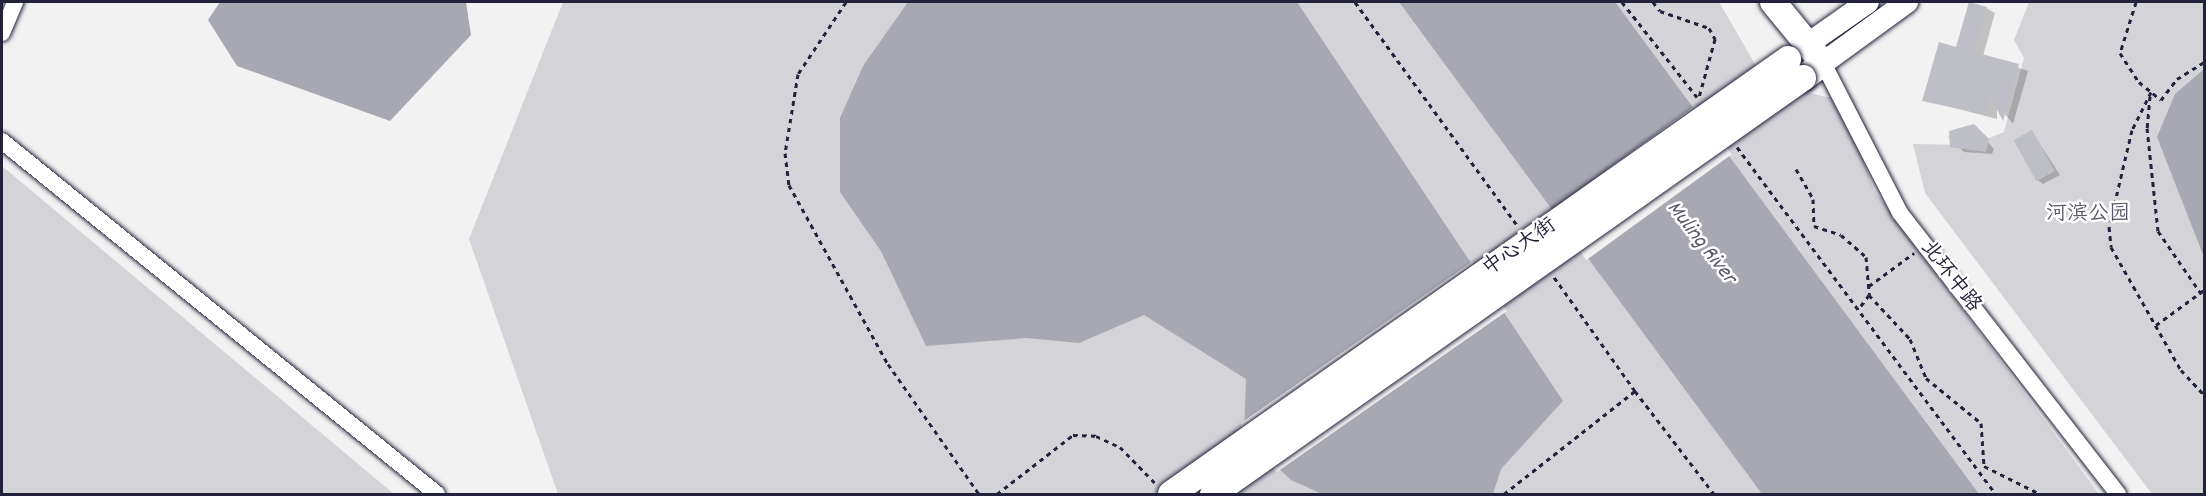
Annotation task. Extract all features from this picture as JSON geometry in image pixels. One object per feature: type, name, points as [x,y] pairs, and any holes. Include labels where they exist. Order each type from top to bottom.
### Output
[{"type":"highway","name":"北环中路","points":[[1773,2],[1805,61]]},
{"type":"highway","name":"北环中路","points":[[1795,2],[1805,61]]},
{"type":"highway","name":"中心大街","points":[[1164,490],[1805,61]]},
{"type":"highway","name":"中心大街","points":[[1213,495],[1805,61]]},
{"type":"main road","name":"中心大街","points":[[1805,61],[1868,2]]},
{"type":"main road","name":"中心大街","points":[[1805,61],[1907,2]]},
{"type":"street","points":[[2,33],[15,2]]},
{"type":"street","name":"北环中路","points":[[1805,61],[1900,213],[2118,495]]},
{"type":"street","points":[[2,141],[437,495]]},
{"type":"path","points":[[846,2],[798,74],[785,153],[789,184],[888,364],[979,495]]},
{"type":"path","points":[[1622,2],[1706,108]]},
{"type":"path","points":[[1653,2],[1660,11],[1709,28],[1715,39],[1699,99]]},
{"type":"path","points":[[2135,2],[2120,53],[2151,92],[2161,100],[2177,79],[2205,62]]},
{"type":"path","points":[[2151,92],[2147,128],[2158,231],[2203,291],[2205,298]]},
{"type":"path","points":[[2151,92],[2132,130],[2109,227],[2111,247],[2181,370],[2205,395]]},
{"type":"path","points":[[1735,145],[1860,307],[1996,495]]},
{"type":"path","points":[[1796,169],[1813,199],[1814,226],[1853,243],[1866,257],[1869,295],[1860,307]]},
{"type":"path","points":[[1869,286],[1925,246]]},
{"type":"path","points":[[2156,325],[2203,291]]},
{"type":"path","points":[[1869,295],[1910,339],[1926,378],[1981,423],[1984,466],[2040,495]]},
{"type":"path","points":[[1635,391],[1714,495]]},
{"type":"path","points":[[997,495],[1073,435],[1096,436],[1120,447],[1164,490]]},
{"type":"path","points":[[1504,495],[1521,483]]},
{"type":"green space","points":[[563,2],[1719,2],[1755,64],[1799,91],[1842,100],[1874,190],[2099,494],[558,494],[469,239]]},
{"type":"green space","name":"河滨公园","points":[[2029,2],[2204,2],[2204,494],[2152,494],[1925,193],[1913,144],[1972,145],[2004,132],[2024,58],[2014,40]]},
{"type":"green space","points":[[2,166],[394,494],[2,494]]},
{"type":"water","points":[[220,2],[466,2],[471,35],[390,121],[237,66],[208,20]]},
{"type":"water","points":[[908,2],[1297,2],[1563,401],[1501,469],[1493,494],[1322,494],[1291,480],[1244,437],[1246,379],[1144,315],[1079,343],[1026,338],[926,346],[881,251],[840,192],[840,118],[863,66]]},
{"type":"water","name":"Muling River","points":[[1399,2],[1615,2],[1979,494],[1762,494]]},
{"type":"water","points":[[2204,69],[2204,257],[2157,137],[2175,94]]},
{"type":"pier","points":[[1696,105],[1732,154],[1586,260],[1550,211]]},
{"type":"pier","points":[[1473,261],[1507,311],[1277,472],[1241,439],[1241,423]]},
{"type":"building","points":[[1969,2],[1987,7],[1974,52],[2019,64],[2003,121],[1988,92],[1988,115],[1922,101],[1939,42],[1956,47]]},
{"type":"building","points":[[1974,124],[1989,139],[1986,152],[1950,147],[1949,131]]},
{"type":"building","points":[[2032,130],[2055,171],[2036,181],[2014,140]]}]
